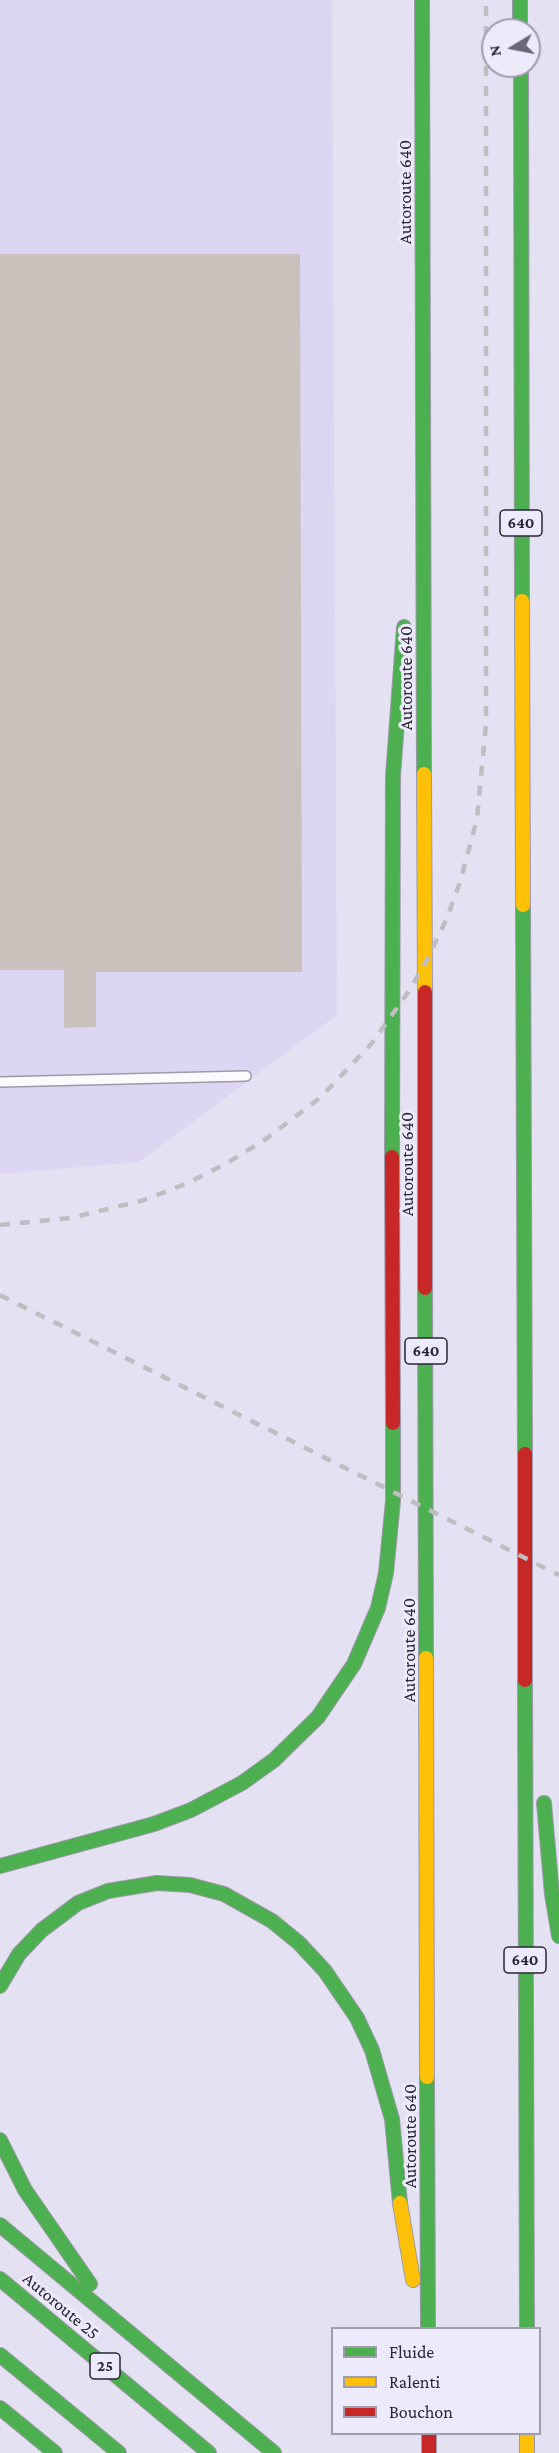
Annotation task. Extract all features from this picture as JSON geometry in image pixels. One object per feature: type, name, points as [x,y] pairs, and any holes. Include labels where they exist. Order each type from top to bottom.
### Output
[{"type":"highway","name":"Autoroute 640","points":[[422,0],[428,2327]]},
{"type":"highway","points":[[520,0],[520,18]]},
{"type":"highway","name":"640","points":[[520,78],[527,2327]]},
{"type":"highway","points":[[410,551],[423,374]]},
{"type":"highway","points":[[0,1866],[154,1824],[191,1810],[242,1783],[291,1745],[331,1701],[354,1664],[378,1608],[390,1551],[393,1501],[392,836],[393,776],[405,610]]},
{"type":"highway","points":[[524,1592],[539,1755]]},
{"type":"highway","points":[[543,1790],[552,1894],[559,1936]]},
{"type":"highway","points":[[0,1986],[19,1954],[47,1925],[78,1903],[123,1887],[157,1883],[207,1889],[241,1902],[286,1931],[314,1958],[348,2003],[365,2034],[381,2073],[393,2131],[401,2217],[423,2327]]},
{"type":"highway","points":[[0,2139],[25,2190],[114,2318]]},
{"type":"highway","points":[[0,2225],[274,2453]]},
{"type":"highway","name":"Autoroute 25","points":[[0,2279],[209,2453]]},
{"type":"highway","points":[[0,2355],[119,2453]]},
{"type":"highway","points":[[0,2408],[55,2453]]},
{"type":"highway","points":[[429,2435],[429,2453]]},
{"type":"highway","points":[[527,2435],[527,2453]]},
{"type":"lane","points":[[0,1082],[246,1076]]},
{"type":"shaded area","points":[[0,0],[332,0],[337,1015],[139,1162],[0,1174]]},
{"type":"building","points":[[0,254],[300,254],[302,972],[96,972],[96,1027],[64,1028],[64,970],[0,970]]},
{"type":"railway","points":[[0,1225],[71,1218],[144,1200],[188,1183],[266,1139],[321,1097],[372,1043],[409,991],[447,918],[461,879],[477,819],[486,724],[486,0]]},
{"type":"railway","points":[[0,1295],[559,1575]]},
{"type":"traffic: fast","points":[[422,0],[424,774]]},
{"type":"traffic: fast","points":[[520,0],[520,18]]},
{"type":"traffic: fast","points":[[521,78],[522,601]]},
{"type":"traffic: fast","points":[[392,1157],[393,776],[404,627]]},
{"type":"traffic: fast","points":[[523,905],[525,1454]]},
{"type":"traffic: fast","points":[[425,1288],[426,1658]]},
{"type":"traffic: fast","points":[[0,1866],[154,1824],[191,1810],[242,1783],[274,1760],[318,1717],[354,1664],[378,1608],[386,1573],[393,1501],[393,1423]]},
{"type":"traffic: fast","points":[[525,1680],[527,2327]]},
{"type":"traffic: fast","points":[[544,1803],[552,1894],[559,1936]]},
{"type":"traffic: fast","points":[[0,1986],[19,1954],[42,1930],[78,1903],[108,1891],[157,1883],[190,1885],[224,1894],[272,1921],[299,1943],[325,1971],[357,2018],[372,2050],[392,2119],[400,2203]]},
{"type":"traffic: fast","points":[[427,2077],[428,2327]]},
{"type":"traffic: fast","points":[[0,2140],[25,2190],[90,2284]]},
{"type":"traffic: fast","points":[[0,2225],[274,2453]]},
{"type":"traffic: fast","points":[[0,2279],[209,2453]]},
{"type":"traffic: fast","points":[[0,2355],[119,2453]]},
{"type":"traffic: fast","points":[[0,2408],[55,2453]]},
{"type":"traffic: slow","points":[[522,601],[523,905]]},
{"type":"traffic: slow","points":[[424,774],[425,992]]},
{"type":"traffic: slow","points":[[426,1658],[427,2077]]},
{"type":"traffic: slow","points":[[400,2203],[413,2280]]},
{"type":"traffic: slow","points":[[527,2435],[527,2453]]},
{"type":"traffic: jam","points":[[425,992],[425,1288]]},
{"type":"traffic: jam","points":[[392,1157],[393,1423]]},
{"type":"traffic: jam","points":[[525,1454],[525,1680]]},
{"type":"traffic: jam","points":[[429,2435],[429,2453]]}]
